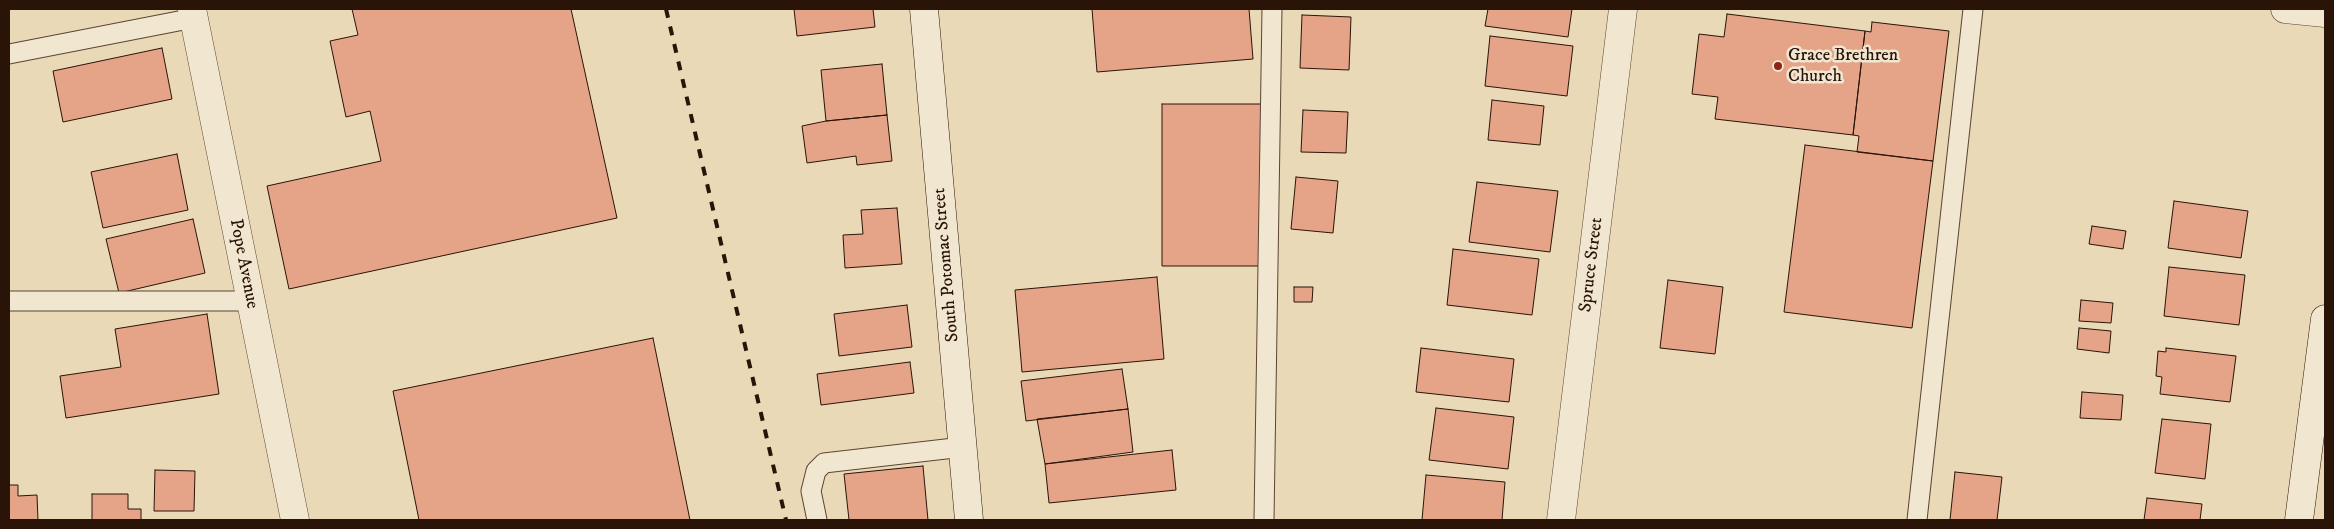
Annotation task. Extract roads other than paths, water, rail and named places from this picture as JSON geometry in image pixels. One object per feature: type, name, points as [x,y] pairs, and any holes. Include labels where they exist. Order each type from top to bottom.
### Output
[{"type":"street","name":"South Potomac Street","points":[[924,9],[969,520]]},
{"type":"street","name":"Spruce Street","points":[[1560,520],[1623,9]]},
{"type":"street","points":[[2286,9],[2325,14]]},
{"type":"street","name":"Pope Avenue","points":[[193,13],[295,520]]},
{"type":"street","points":[[2299,520],[2325,319]]},
{"type":"lane","points":[[1264,520],[1272,9]]},
{"type":"lane","points":[[1917,520],[1973,9]]},
{"type":"lane","points":[[9,54],[193,13]]},
{"type":"lane","points":[[9,302],[251,301]]},
{"type":"lane","points":[[817,520],[810,491],[816,471],[824,463],[963,447]]},
{"type":"railway","points":[[666,9],[786,520]]},
{"type":"place","name":"Grace Brethren Church","points":[[1778,66]]}]
